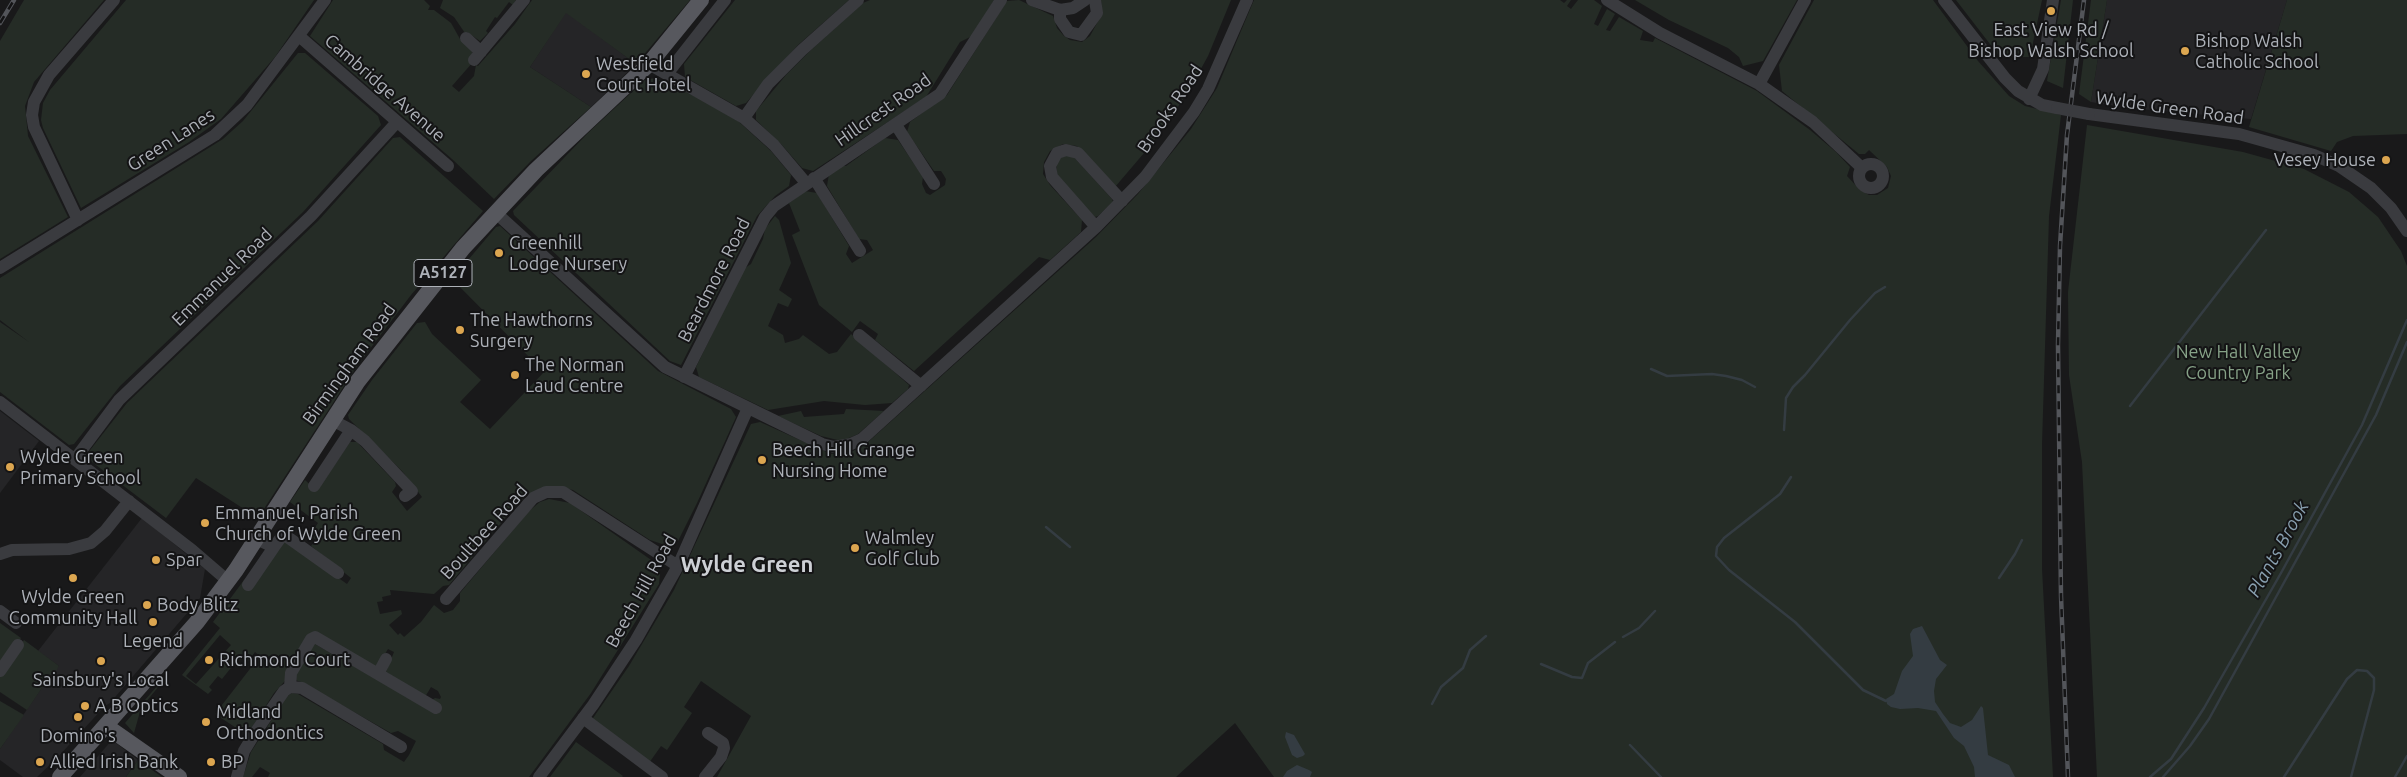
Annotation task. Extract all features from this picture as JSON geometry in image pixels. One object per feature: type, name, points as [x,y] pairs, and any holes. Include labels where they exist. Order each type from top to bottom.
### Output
[{"type":"main road","name":"Birmingham Road","points":[[60,777],[197,622],[232,575],[358,381],[416,307],[495,212],[536,170],[649,64],[701,0]]},
{"type":"main road","points":[[106,726],[179,777]]},
{"type":"street","points":[[78,220],[34,127],[32,115],[34,102],[49,75],[114,0]]},
{"type":"street","name":"Green Lanes","points":[[0,268],[215,136],[247,105],[325,0]]},
{"type":"street","points":[[466,38],[478,56],[524,0]]},
{"type":"street","points":[[667,74],[725,0]]},
{"type":"street","points":[[744,118],[774,79],[858,0]]},
{"type":"street","name":"Hillcrest Road","points":[[780,201],[940,94],[1001,0]]},
{"type":"street","points":[[1032,0],[1060,10],[1073,8],[1085,0]]},
{"type":"street","points":[[1060,10],[1060,19],[1069,32],[1081,35],[1097,13],[1095,0]]},
{"type":"street","name":"Brooks Road","points":[[495,212],[666,366],[684,377],[822,444],[839,447],[862,439],[1096,227],[1145,177],[1194,112],[1220,65],[1247,0]]},
{"type":"street","points":[[1607,0],[1660,33],[1759,84],[1813,122],[1862,168]]},
{"type":"street","points":[[1759,84],[1804,0]]},
{"type":"street","name":"Wylde Green Road","points":[[1944,0],[2005,78],[2028,98],[2057,108],[2089,114],[2238,134],[2314,155],[2339,166],[2370,188],[2391,208],[2407,231]]},
{"type":"street","points":[[2028,98],[2043,69],[2053,0]]},
{"type":"street","name":"Cambridge Avenue","points":[[299,36],[448,166]]},
{"type":"street","points":[[649,64],[744,118],[810,180],[859,251]]},
{"type":"street","name":"Emmanuel Road","points":[[75,459],[119,400],[312,216],[397,122]]},
{"type":"street","points":[[896,125],[934,184]]},
{"type":"street","points":[[1096,227],[1052,177],[1050,166],[1057,153],[1066,150],[1078,153],[1122,201]]},
{"type":"street","name":"Beardmore Road","points":[[684,377],[765,217],[780,201]]},
{"type":"street","points":[[859,335],[921,386]]},
{"type":"street","points":[[0,402],[129,501],[232,575],[251,581],[282,536],[286,536],[338,573]]},
{"type":"street","name":"Beech Hill Road","points":[[539,777],[583,718],[636,640],[678,566],[748,408]]},
{"type":"street","points":[[332,420],[351,430],[365,441],[412,491],[405,496]]},
{"type":"street","points":[[314,486],[351,430]]},
{"type":"street","name":"Boultbee Road","points":[[446,600],[532,498],[546,492],[563,492],[678,566]]},
{"type":"street","points":[[0,554],[12,550],[70,549],[91,543],[99,538],[129,501]]},
{"type":"street","points":[[256,538],[274,547]]},
{"type":"street","points":[[0,611],[16,623]]},
{"type":"street","points":[[290,687],[291,673],[310,639],[315,637],[436,708]]},
{"type":"street","points":[[0,671],[18,646]]},
{"type":"street","points":[[378,674],[386,659]]},
{"type":"street","points":[[236,777],[244,752],[255,733],[284,691],[290,687],[302,688],[401,747]]},
{"type":"street","points":[[583,718],[662,777]]},
{"type":"street","points":[[705,777],[721,757],[724,748],[723,743],[708,733]]},
{"type":"shaded area","name":"Bishop Walsh Catholic School","points":[[2107,0],[2287,0],[2251,119],[2129,108],[2091,102]]},
{"type":"shaded area","points":[[566,12],[636,64],[591,107],[530,67]]},
{"type":"shaded area","name":"Wylde Green Primary School","points":[[0,411],[39,441],[0,493]]},
{"type":"shaded area","points":[[142,518],[205,569],[200,598],[110,703],[105,706],[56,759],[37,777],[23,777],[0,760],[0,749],[54,670],[59,666],[38,651]]},
{"type":"shaded area","points":[[1922,626],[1940,660],[1947,665],[1936,679],[1935,702],[1950,723],[1961,727],[1972,720],[1981,706],[1983,708],[1988,755],[2009,765],[2015,777],[1975,777],[1974,767],[1964,746],[1954,738],[1936,711],[1918,708],[1900,709],[1887,704],[1886,699],[1894,694],[1902,671],[1913,656],[1910,634],[1913,629]]},
{"type":"shaded area","points":[[1286,732],[1294,735],[1305,754],[1303,756],[1297,758],[1292,755],[1285,737]]},
{"type":"shaded area","points":[[112,740],[138,760],[126,777],[80,777]]},
{"type":"shaded area","points":[[1297,765],[1312,772],[1310,777],[1283,777],[1287,771]]},
{"type":"green space","points":[[24,0],[104,0],[34,82],[25,106],[28,136],[68,217],[0,259],[0,41]]},
{"type":"green space","points":[[126,0],[314,0],[275,57],[221,119],[189,142],[81,208],[43,128],[41,120],[43,103],[50,90]]},
{"type":"green space","points":[[333,0],[424,0],[430,6],[428,10],[434,10],[451,23],[460,39],[472,51],[473,62],[452,86],[459,92],[474,76],[476,65],[478,66],[515,24],[532,0],[690,0],[636,64],[566,13],[530,67],[591,107],[531,161],[494,199],[452,159],[310,36]]},
{"type":"green space","points":[[443,0],[516,0],[513,5],[509,2],[497,18],[495,17],[486,31],[488,33],[480,41],[467,32],[465,33],[454,17],[440,8]]},
{"type":"green space","points":[[735,0],[849,0],[798,45],[746,103],[736,106],[685,77],[684,64]]},
{"type":"green space","points":[[870,0],[994,0],[972,36],[960,42],[926,97],[813,171],[802,168],[756,120],[756,111],[786,75],[811,50],[863,3]]},
{"type":"green space","points":[[1019,0],[1053,16],[1057,28],[1063,35],[1070,40],[1082,42],[1090,36],[1102,14],[1101,0],[1231,0],[1208,56],[1187,94],[1150,146],[1115,187],[1077,146],[1063,144],[1050,151],[1044,162],[1043,174],[1050,185],[1082,220],[1081,232],[1050,260],[1039,257],[914,371],[875,340],[878,334],[860,321],[852,332],[819,305],[792,235],[800,231],[789,203],[805,191],[817,193],[849,246],[846,254],[852,263],[873,250],[867,240],[859,239],[827,186],[829,174],[841,166],[846,166],[885,138],[898,140],[923,177],[922,184],[926,193],[930,195],[945,185],[946,179],[941,171],[934,171],[907,132],[910,122],[947,95],[1007,1]]},
{"type":"green space","name":"Walmley Golf Club","points":[[1254,0],[1560,0],[1564,3],[1567,0],[1571,0],[1567,6],[1571,9],[1578,0],[1594,0],[1602,6],[1594,24],[1598,26],[1607,9],[1615,14],[1606,30],[1610,31],[1619,17],[1643,31],[1640,40],[1653,42],[1655,38],[1757,91],[1810,130],[1836,152],[1850,167],[1847,176],[1860,190],[1869,195],[1877,195],[1888,188],[1891,176],[1887,167],[1869,150],[1865,154],[1859,154],[1782,91],[1779,65],[1814,0],[1933,0],[1978,61],[2009,96],[2025,106],[2061,115],[2049,216],[2042,444],[2042,569],[2053,777],[1274,777],[1235,723],[1176,777],[717,777],[751,716],[701,681],[684,707],[692,713],[667,750],[661,746],[649,763],[591,721],[629,666],[674,590],[751,424],[760,422],[831,454],[853,451],[867,443],[1096,237],[1138,194],[1191,129],[1217,88]]},
{"type":"green space","points":[[1635,0],[1797,0],[1763,61],[1743,66],[1739,57],[1728,48],[1669,20]]},
{"type":"green space","points":[[1956,0],[2042,0],[2030,57],[2000,57]]},
{"type":"green space","points":[[2061,0],[2073,0],[2063,88],[2047,81]]},
{"type":"green space","points":[[2091,0],[2107,0],[2091,102],[2079,94]]},
{"type":"green space","points":[[2287,0],[2407,0],[2407,134],[2353,136],[2337,142],[2331,151],[2249,127]]},
{"type":"green space","points":[[298,53],[305,53],[378,116],[381,125],[303,212],[120,386],[74,444],[69,445],[0,392],[0,322],[29,342],[0,320],[0,278],[223,139],[243,121]]},
{"type":"green space","points":[[655,78],[701,99],[738,121],[771,151],[791,175],[789,186],[775,196],[757,216],[681,365],[670,361],[514,215],[513,211],[588,133],[645,80]]},
{"type":"green space","name":"New Hall Valley Country Park","points":[[2087,125],[2243,152],[2304,169],[2349,192],[2378,217],[2401,251],[2407,266],[2407,777],[2097,777],[2082,462],[2069,375],[2068,292]]},
{"type":"green space","points":[[400,137],[483,211],[411,295],[357,366],[258,518],[196,478],[166,518],[92,462],[87,454],[127,403],[318,221],[393,138]]},
{"type":"green space","points":[[1071,154],[1112,199],[1113,202],[1098,216],[1095,217],[1057,178],[1056,159]]},
{"type":"green space","points":[[775,216],[779,220],[791,263],[779,290],[792,299],[788,307],[778,303],[768,326],[783,335],[785,343],[799,339],[803,335],[829,354],[837,352],[851,334],[909,385],[908,389],[892,403],[865,405],[824,401],[768,410],[699,377],[696,367],[745,268],[751,264],[763,239],[765,229]]},
{"type":"green space","points":[[500,226],[658,371],[731,409],[736,417],[697,503],[678,541],[665,545],[650,540],[573,490],[529,494],[516,505],[449,585],[443,586],[434,594],[390,590],[391,595],[382,597],[383,601],[377,602],[380,614],[401,610],[402,614],[389,625],[398,635],[400,633],[404,637],[421,622],[434,605],[444,613],[453,610],[460,601],[460,593],[529,511],[540,502],[549,499],[570,503],[654,562],[660,574],[659,584],[591,693],[529,777],[268,777],[270,773],[260,767],[252,777],[243,777],[251,752],[287,696],[292,693],[298,694],[383,744],[384,750],[404,762],[409,755],[416,741],[398,731],[391,733],[295,680],[295,672],[313,643],[437,714],[440,707],[432,700],[435,698],[440,699],[438,691],[431,687],[425,697],[386,672],[394,652],[388,649],[377,667],[318,634],[274,693],[247,735],[215,714],[260,656],[255,652],[248,661],[238,659],[222,679],[218,676],[209,687],[212,690],[208,694],[182,675],[220,628],[213,622],[244,580],[281,543],[286,542],[290,544],[347,584],[351,578],[311,546],[316,540],[305,532],[308,529],[312,532],[318,523],[290,502],[305,480],[317,491],[350,442],[357,442],[395,482],[396,486],[392,492],[407,511],[422,497],[402,471],[349,419],[348,415],[372,380],[417,323],[425,322],[432,334],[481,380],[460,402],[490,429],[544,372],[452,279],[496,227]],"holes":[[[220,635],[231,645],[196,684],[186,676]]]},
{"type":"green space","points":[[846,409],[884,411],[858,434],[842,441],[821,436],[778,416],[801,411],[804,417],[844,414]]},
{"type":"green space","points":[[0,623],[21,638],[0,668]]},
{"type":"green space","points":[[24,640],[59,666],[56,671],[54,670],[27,710],[0,692],[0,675]]},
{"type":"green space","points":[[158,685],[141,708],[134,733],[125,723]]},
{"type":"green space","points":[[0,701],[24,715],[0,749]]},
{"type":"green space","points":[[576,742],[623,776],[550,777]]},
{"type":"green space","points":[[138,760],[152,770],[162,777],[126,777]]},
{"type":"waterway","points":[[2130,406],[2266,230]]},
{"type":"waterway","points":[[1784,430],[1786,398],[1793,387],[1850,320],[1875,293],[1885,287]]},
{"type":"waterway","name":"Plants Brook","points":[[2150,777],[2171,759],[2204,708],[2281,573],[2362,425],[2407,320]]},
{"type":"waterway","points":[[2163,777],[2190,746],[2209,719],[2376,415],[2407,342]]},
{"type":"waterway","points":[[1651,369],[1667,376],[1712,374],[1726,376],[1742,380],[1755,387]]},
{"type":"waterway","points":[[1791,477],[1780,494],[1724,538],[1717,547],[1716,556],[1729,570],[1795,622],[1863,690],[1886,701]]},
{"type":"waterway","points":[[1046,527],[1070,547]]},
{"type":"waterway","points":[[1999,578],[2022,540]]},
{"type":"waterway","points":[[1623,637],[1639,628],[1655,611]]},
{"type":"waterway","points":[[1432,704],[1441,687],[1463,668],[1470,650],[1486,636]]},
{"type":"waterway","points":[[1541,664],[1572,677],[1582,678],[1588,663],[1615,642]]},
{"type":"waterway","points":[[2284,777],[2347,679],[2357,670],[2367,671],[2374,678],[2374,690],[2351,777]]},
{"type":"waterway","points":[[1630,745],[1661,777]]},
{"type":"waterway","points":[[2395,777],[2407,756]]},
{"type":"railway","points":[[0,23],[14,0]]},
{"type":"railway","points":[[2068,777],[2061,596],[2058,345],[2060,246],[2067,135],[2084,0]]},
{"type":"place","name":"East View Rd / Bishop Walsh School","points":[[2051,11]]},
{"type":"place","name":"Bishop Walsh Catholic School","points":[[2185,51]]},
{"type":"place","name":"Westfield Court Hotel","points":[[586,74]]},
{"type":"place","name":"Vesey House","points":[[2386,160]]},
{"type":"place","name":"Greenhill Lodge Nursery","points":[[499,253]]},
{"type":"place","name":"The Hawthorns Surgery","points":[[460,330]]},
{"type":"place","name":"The Norman Laud Centre","points":[[515,375]]},
{"type":"place","name":"Beech Hill Grange Nursing Home","points":[[762,460]]},
{"type":"place","name":"Wylde Green Primary School","points":[[10,467]]},
{"type":"place","name":"Emmanuel, Parish Church of Wylde Green","points":[[205,523]]},
{"type":"place","name":"Walmley Golf Club","points":[[855,548]]},
{"type":"place","name":"Spar","points":[[156,560]]},
{"type":"place","name":"Wylde Green Community Hall","points":[[73,578]]},
{"type":"place","name":"Body Blitz","points":[[147,605]]},
{"type":"place","name":"Legend","points":[[153,622]]},
{"type":"place","name":"Richmond Court","points":[[209,660]]},
{"type":"place","name":"Sainsbury's Local","points":[[101,661]]},
{"type":"place","name":"A B Optics","points":[[85,706]]},
{"type":"place","name":"Domino's","points":[[78,717]]},
{"type":"place","name":"Midland Orthodontics","points":[[206,722]]},
{"type":"place","name":"Allied Irish Bank","points":[[40,762]]},
{"type":"place","name":"BP","points":[[211,762]]},
{"type":"district","name":"Wylde Green","points":[[747,565]]}]
